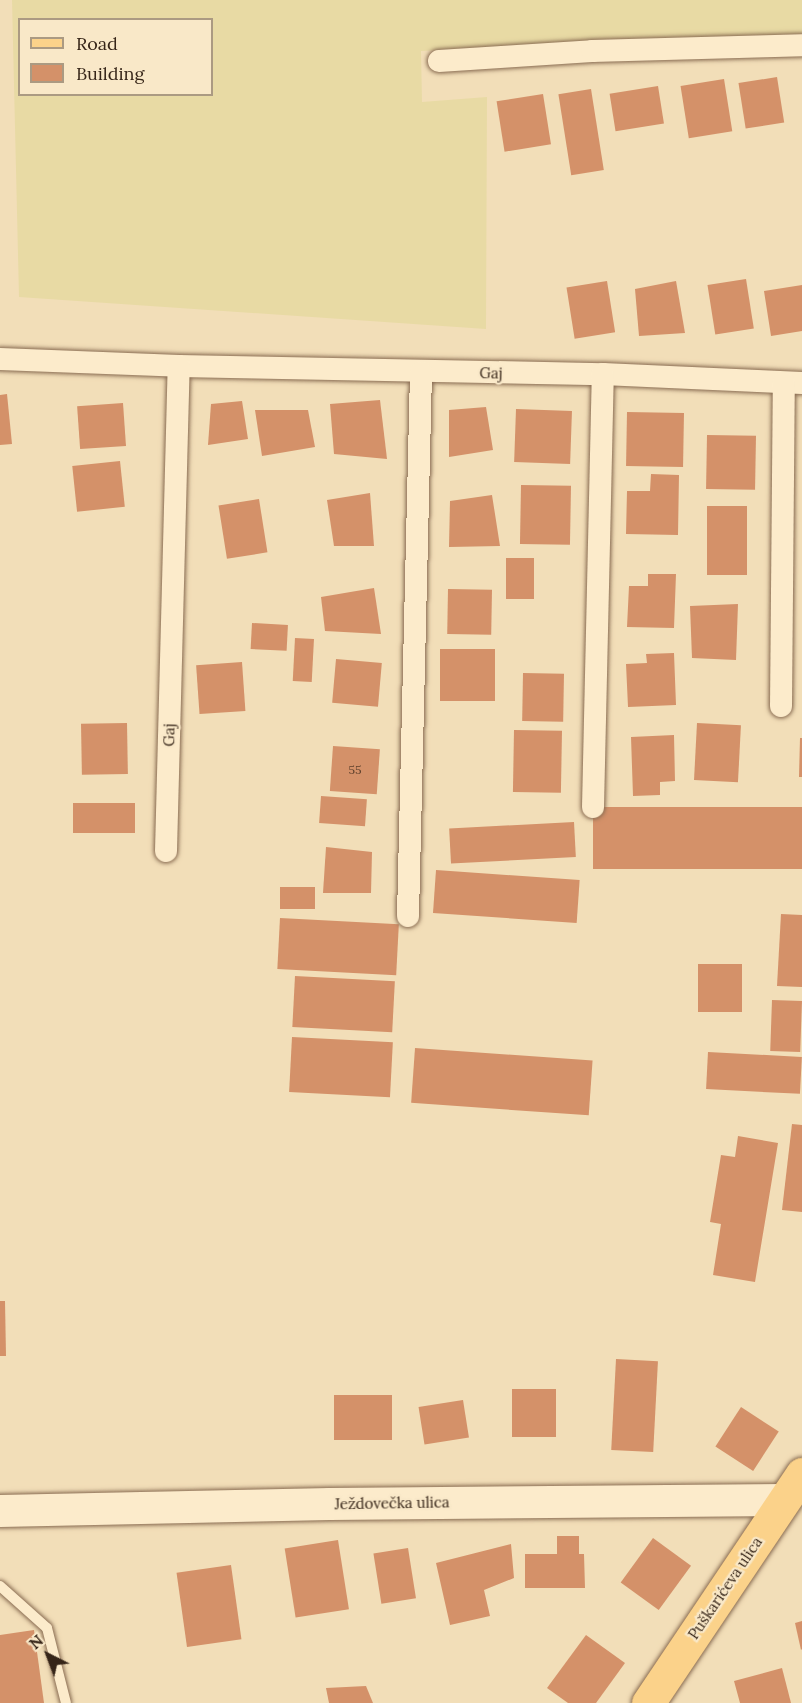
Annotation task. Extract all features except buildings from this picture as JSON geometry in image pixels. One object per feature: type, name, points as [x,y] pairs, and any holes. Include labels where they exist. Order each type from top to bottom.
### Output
[{"type":"main road","name":"Ježdovečka ulica","points":[[0,1511],[330,1504],[793,1487]]},
{"type":"main road","name":"Puškarićeva ulica","points":[[648,1703],[793,1487]]},
{"type":"street","points":[[440,61],[603,51],[802,45]]},
{"type":"street","name":"Gaj","points":[[0,359],[179,366],[603,374],[793,383]]},
{"type":"street","name":"Gaj","points":[[166,851],[179,366]]},
{"type":"street","points":[[408,916],[421,372]]},
{"type":"street","points":[[593,807],[603,374]]},
{"type":"street","points":[[781,706],[793,383]]},
{"type":"lane","points":[[0,1586],[47,1628],[66,1703]]},
{"type":"shaded area","points":[[12,0],[802,0],[802,34],[638,39],[421,51],[422,102],[487,97],[486,329],[19,297]]}]
